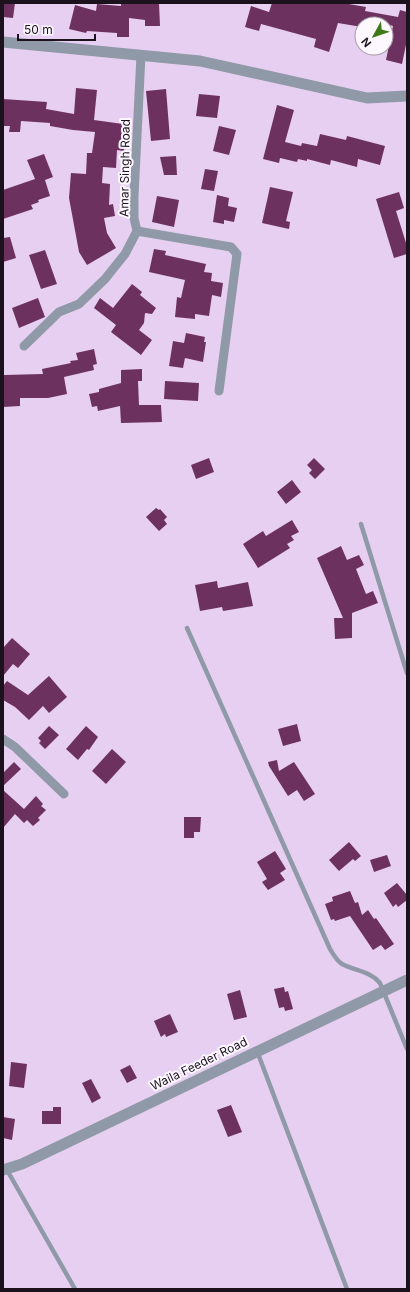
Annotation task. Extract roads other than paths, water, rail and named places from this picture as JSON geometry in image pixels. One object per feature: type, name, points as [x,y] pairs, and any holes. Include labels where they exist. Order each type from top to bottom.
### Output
[{"type":"street","points":[[3,42],[200,61],[367,98],[407,96]]},
{"type":"street","name":"Amar Singh Road","points":[[141,55],[134,196],[134,218],[137,231],[231,247],[235,250],[237,258],[219,391]]},
{"type":"street","points":[[24,346],[59,312],[79,304],[105,279],[125,254],[137,231]]},
{"type":"street","points":[[3,739],[15,747],[64,794]]},
{"type":"street","name":"Waila Feeder Road","points":[[5,1170],[407,980]]},
{"type":"lane","points":[[361,524],[407,673]]},
{"type":"lane","points":[[187,628],[330,949],[342,964],[376,978],[384,990],[407,1049]]},
{"type":"lane","points":[[257,1050],[347,1289]]},
{"type":"lane","points":[[5,1170],[75,1289]]}]
